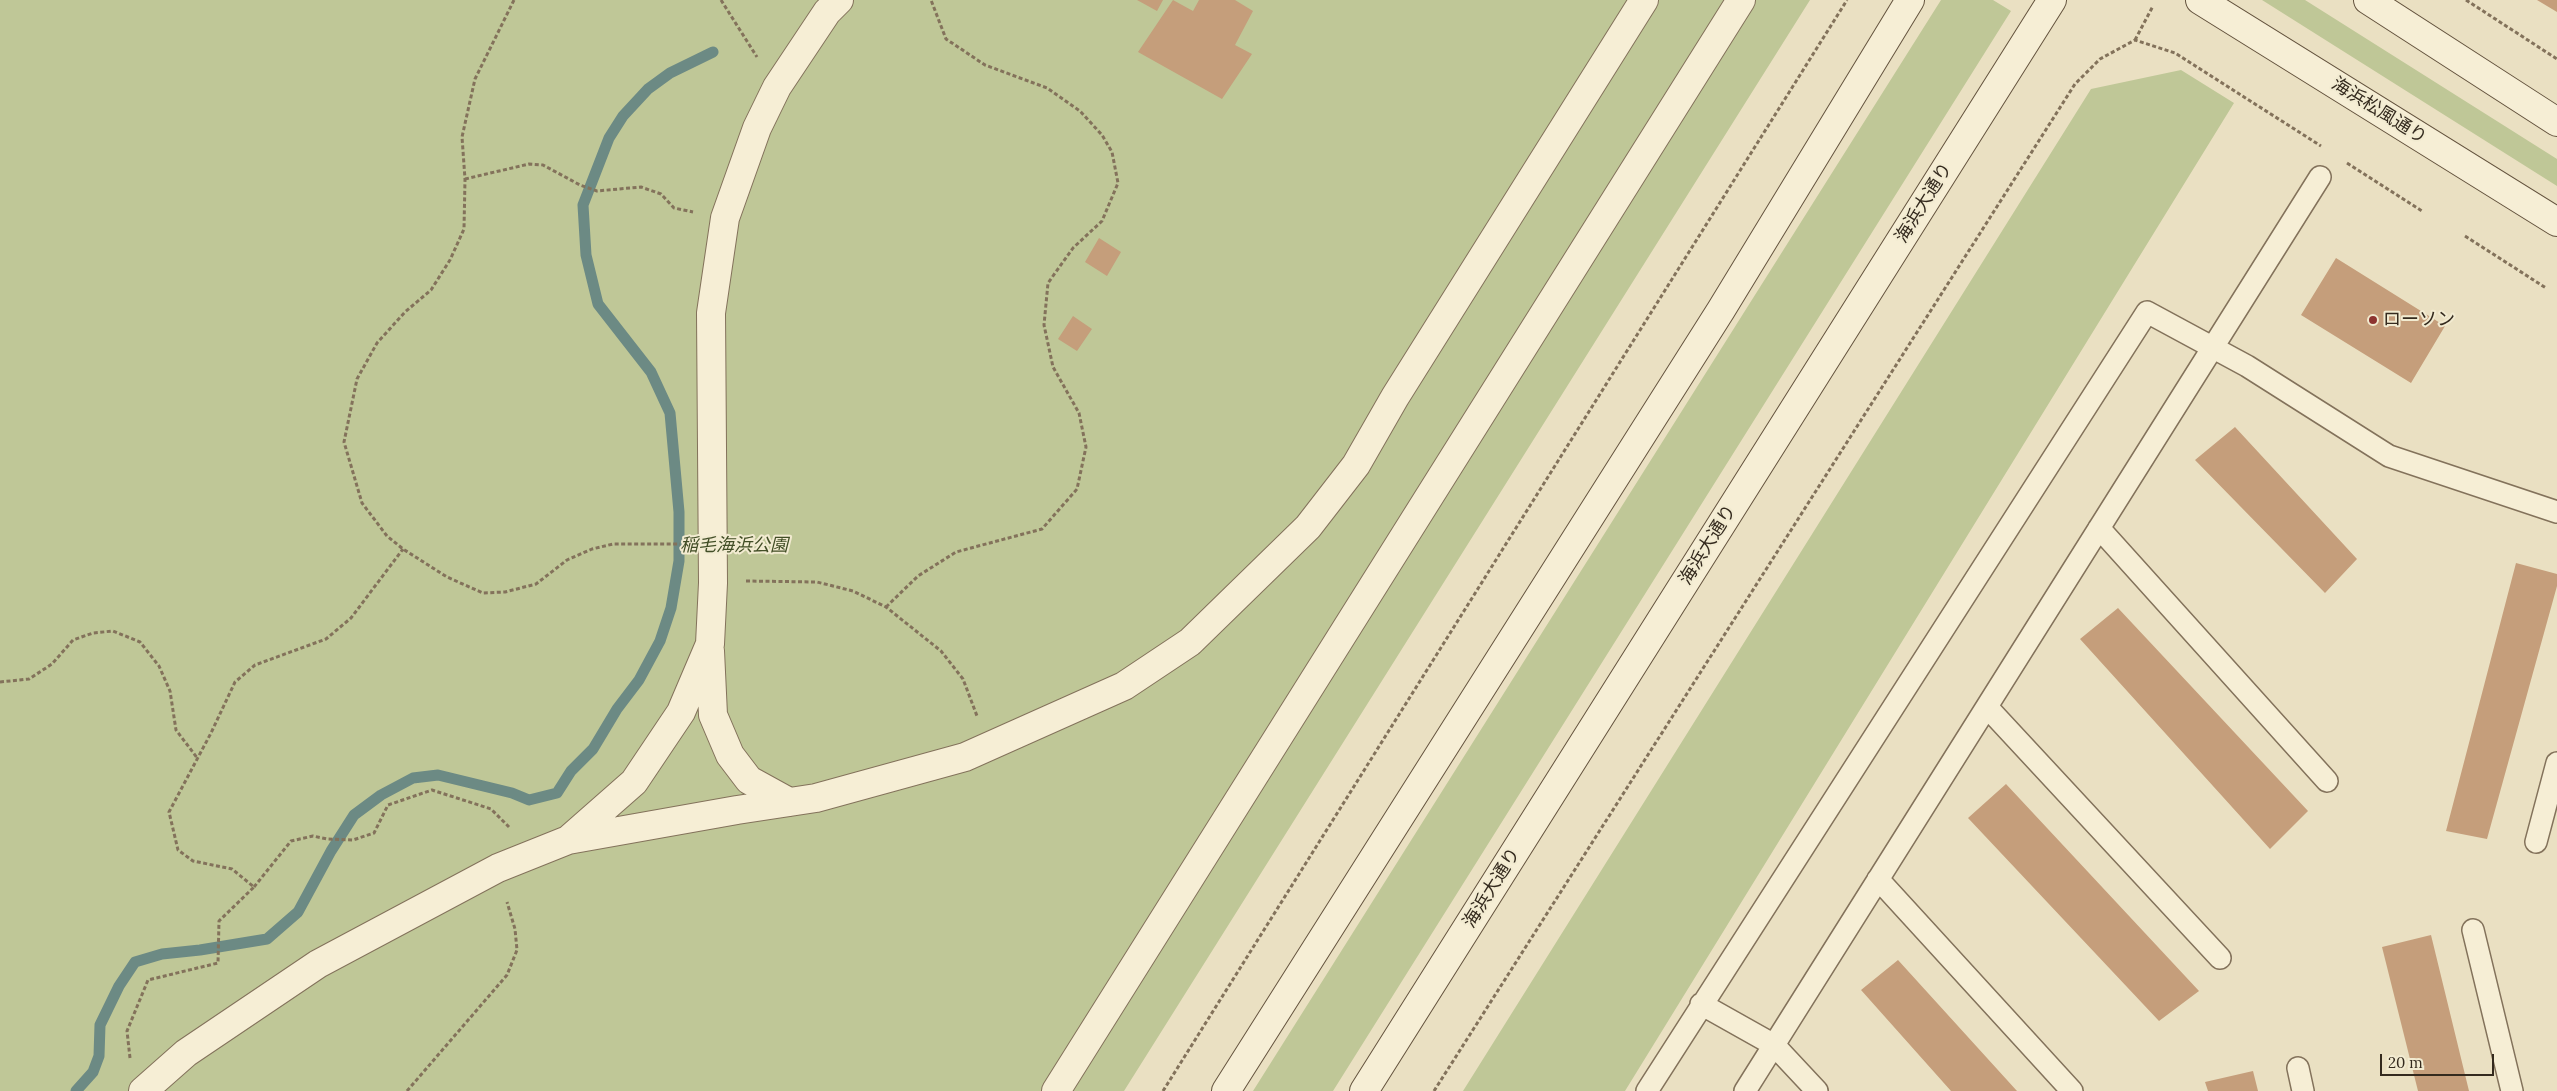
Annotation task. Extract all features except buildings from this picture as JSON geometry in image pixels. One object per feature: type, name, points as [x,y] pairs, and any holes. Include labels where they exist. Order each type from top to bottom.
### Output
[{"type":"street","points":[[789,802],[749,780],[730,755],[713,716],[710,644],[713,583],[711,314],[725,218],[757,128],[778,86],[827,12],[839,0]]},
{"type":"street","points":[[143,1091],[186,1054],[318,964],[498,868],[568,840],[835,793],[965,757],[1124,686],[1190,642],[1308,527],[1356,464],[1400,388],[1644,0]]},
{"type":"street","points":[[1056,1091],[1741,0]]},
{"type":"street","points":[[1226,1091],[1721,310],[1910,0]]},
{"type":"street","name":"海浜大通り","points":[[1364,1091],[2052,0]]},
{"type":"street","name":"海浜松風通り","points":[[2200,0],[2557,222]]},
{"type":"street","points":[[2368,0],[2557,122]]},
{"type":"street","points":[[568,840],[634,782],[680,712],[710,644]]},
{"type":"lane","points":[[1745,1091],[2320,177]]},
{"type":"lane","points":[[1647,1091],[1701,1004],[2147,312],[2213,348],[2389,456],[2556,510]]},
{"type":"lane","points":[[2099,528],[2327,781]]},
{"type":"lane","points":[[1987,707],[2220,958]]},
{"type":"lane","points":[[2536,842],[2557,763]]},
{"type":"lane","points":[[1878,879],[2072,1091]]},
{"type":"lane","points":[[2473,930],[2512,1091]]},
{"type":"lane","points":[[1701,1004],[1774,1045],[1817,1091]]},
{"type":"lane","points":[[2298,1068],[2303,1091]]},
{"type":"path","points":[[514,0],[475,79],[462,137],[465,179],[464,229],[450,260],[430,290],[377,343],[357,379],[344,442],[362,503],[387,536],[403,549],[447,577],[483,593],[498,592],[536,584],[567,560],[592,549],[613,544],[659,544]]},
{"type":"path","points":[[721,0],[778,86]]},
{"type":"path","points":[[886,607],[918,576],[956,552],[1042,529],[1077,489],[1086,447],[1079,414],[1053,367],[1044,325],[1048,283],[1073,248],[1102,221],[1118,183],[1112,152],[1102,135],[1080,111],[1046,88],[985,65],[946,39],[931,0]]},
{"type":"path","points":[[1163,1091],[1847,0]]},
{"type":"path","points":[[2466,0],[2557,59]]},
{"type":"path","points":[[1434,1091],[2075,84],[2100,59],[2135,40],[2153,6]]},
{"type":"path","points":[[2135,40],[2175,53],[2330,152]]},
{"type":"path","points":[[2346,162],[2422,210]]},
{"type":"path","points":[[465,179],[530,164],[543,164],[580,185],[597,191],[641,187],[661,194],[674,208],[725,218]]},
{"type":"path","points":[[2465,236],[2546,288]]},
{"type":"path","points":[[254,887],[232,869],[193,861],[178,850],[169,812],[198,759],[235,682],[255,665],[326,639],[351,618],[403,549]]},
{"type":"path","points":[[713,583],[768,580],[817,582],[854,592],[886,607],[941,651],[963,678],[988,748]]},
{"type":"path","points":[[0,682],[29,679],[52,664],[73,640],[93,633],[113,631],[140,642],[159,666],[170,691],[176,730],[198,759]]},
{"type":"path","points":[[130,1062],[127,1031],[148,980],[218,963],[219,921],[254,887],[280,851],[292,841],[313,836],[327,839],[353,840],[374,833],[388,805],[432,790],[491,809],[520,839],[530,855]]},
{"type":"path","points":[[407,1091],[507,975],[514,958],[517,950],[515,929],[498,868]]},
{"type":"green space","name":"稲毛海浜公園","points":[[0,0],[1810,0],[1124,1091],[0,1091]]},
{"type":"green space","points":[[1941,0],[1993,0],[2011,11],[1333,1091],[1253,1091]]},
{"type":"green space","points":[[2262,0],[2305,0],[2557,159],[2557,186]]},
{"type":"green space","points":[[2181,70],[2234,103],[1625,1091],[1463,1091],[2091,89]]},
{"type":"waterway","points":[[76,1091],[93,1072],[99,1056],[100,1025],[119,986],[135,962],[162,954],[267,939],[298,912],[331,851],[354,815],[381,795],[413,778],[438,775],[512,793],[529,800],[557,793],[571,771],[593,749],[617,709],[639,680],[660,641],[671,608],[679,561],[679,512],[670,413],[651,372],[598,304],[586,255],[583,205],[609,138],[623,116],[648,89],[670,73],[713,52]]},
{"type":"place","name":"ローソン","points":[[2373,320]]}]
